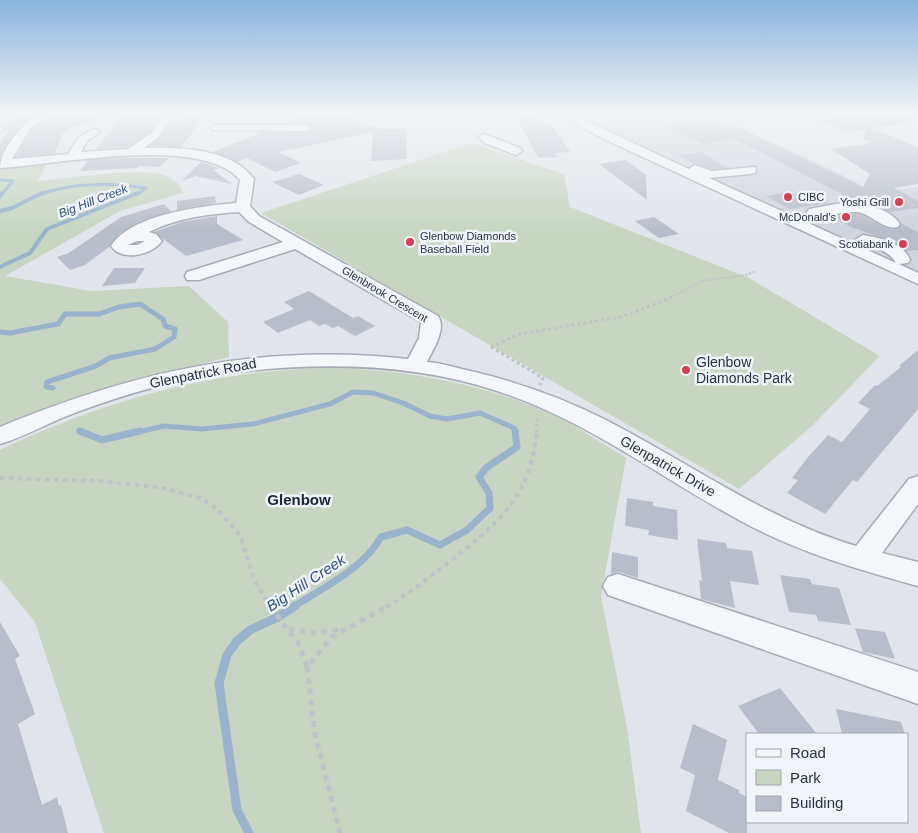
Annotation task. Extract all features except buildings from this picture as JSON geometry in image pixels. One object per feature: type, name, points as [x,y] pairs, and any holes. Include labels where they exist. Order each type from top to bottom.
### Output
[{"type":"street","points":[[2,164],[9,153]]},
{"type":"street","points":[[71,158],[74,153]]},
{"type":"street","points":[[2,164],[130,153],[188,154],[214,158],[235,166],[247,179],[243,207],[202,210],[179,216],[144,227],[126,239]]},
{"type":"street","points":[[641,153],[918,279]]},
{"type":"street","points":[[662,154],[677,158],[704,174],[750,170]]},
{"type":"street","points":[[814,212],[850,206],[861,208],[892,222]]},
{"type":"street","name":"Glenbrook Crescent","points":[[243,207],[254,219],[431,320],[429,338],[415,365]]},
{"type":"street","points":[[828,238],[857,236],[877,242],[900,254],[902,260]]},
{"type":"street","points":[[193,276],[297,243]]},
{"type":"street","name":"Glenpatrick Road","points":[[0,436],[100,396],[208,370],[266,362],[322,358],[415,365]]},
{"type":"street","name":"Glenpatrick Drive","points":[[415,365],[489,381],[557,405],[602,428],[775,527],[862,559],[918,574]]},
{"type":"street","points":[[862,559],[918,485]]},
{"type":"street","points":[[618,586],[918,688]]},
{"type":"path","points":[[539,388],[542,378],[491,347],[520,334],[621,317],[671,298],[702,280],[746,275],[756,271]]},
{"type":"path","points":[[307,667],[325,643],[346,628],[375,615],[404,597],[492,527],[510,507],[520,490],[535,448],[538,409]]},
{"type":"path","points":[[0,478],[100,481],[163,488],[201,498],[216,508],[240,535],[254,580],[304,655],[315,734],[340,833]]},
{"type":"path","points":[[288,629],[315,633],[346,628]]},
{"type":"shaded area","points":[[648,153],[795,153],[876,193],[918,187],[918,279]]},
{"type":"green space","points":[[442,153],[501,153],[564,174],[570,207],[749,278],[880,356],[813,425],[739,489],[261,213]]},
{"type":"green space","points":[[47,163],[38,181],[103,174],[153,173],[164,175],[173,180],[178,184],[183,193],[120,211],[5,276],[91,291],[189,286],[228,322],[229,357],[105,388],[50,406],[0,428],[0,166]]},
{"type":"green space","points":[[328,368],[392,372],[457,383],[488,391],[549,413],[578,428],[626,458],[601,596],[627,728],[641,833],[104,833],[35,622],[0,579],[0,450],[79,416],[160,391],[243,375],[285,370]]},
{"type":"waterway","name":"Big Hill Creek","points":[[0,180],[13,181],[1,195]]},
{"type":"waterway","name":"Big Hill Creek","points":[[39,195],[64,188],[92,185],[120,185],[146,188],[136,195]]},
{"type":"waterway","name":"Big Hill Creek","points":[[0,211],[12,208],[42,193]]},
{"type":"waterway","name":"Big Hill Creek","points":[[0,267],[30,253],[47,229],[138,193]]},
{"type":"waterway","name":"Big Hill Creek","points":[[0,332],[10,333],[58,324],[65,314],[99,314],[119,307],[140,304],[163,319],[165,326],[175,329],[174,337],[155,349],[109,358],[96,366],[47,382],[46,387],[53,388]]},
{"type":"waterway","name":"Big Hill Creek","points":[[134,433],[164,426],[202,429],[253,424],[330,404],[353,392],[373,393],[403,403],[430,416],[447,419],[480,413],[514,428],[515,433]]},
{"type":"waterway","name":"Big Hill Creek","points":[[80,431],[102,440],[140,431]]},
{"type":"waterway","name":"Big Hill Creek","points":[[293,607],[342,577],[364,559],[381,537],[407,530],[440,545],[467,530],[490,508],[489,493],[479,477],[486,468],[517,447],[515,431]]},
{"type":"waterway","name":"Big Hill Creek","points":[[249,833],[237,810],[219,683],[227,655],[237,641],[250,630],[276,618],[295,606]]},
{"type":"place","name":"CIBC","points":[[788,197]]},
{"type":"place","name":"Yoshi Grill","points":[[899,202]]},
{"type":"place","name":"McDonald's","points":[[846,217]]},
{"type":"place","name":"Glenbow Diamonds Baseball Field","points":[[410,242]]},
{"type":"place","name":"Scotiabank","points":[[903,244]]},
{"type":"place","name":"Glenbow Diamonds Park","points":[[686,370]]},
{"type":"district","name":"Glenbow","points":[[299,500]]}]
